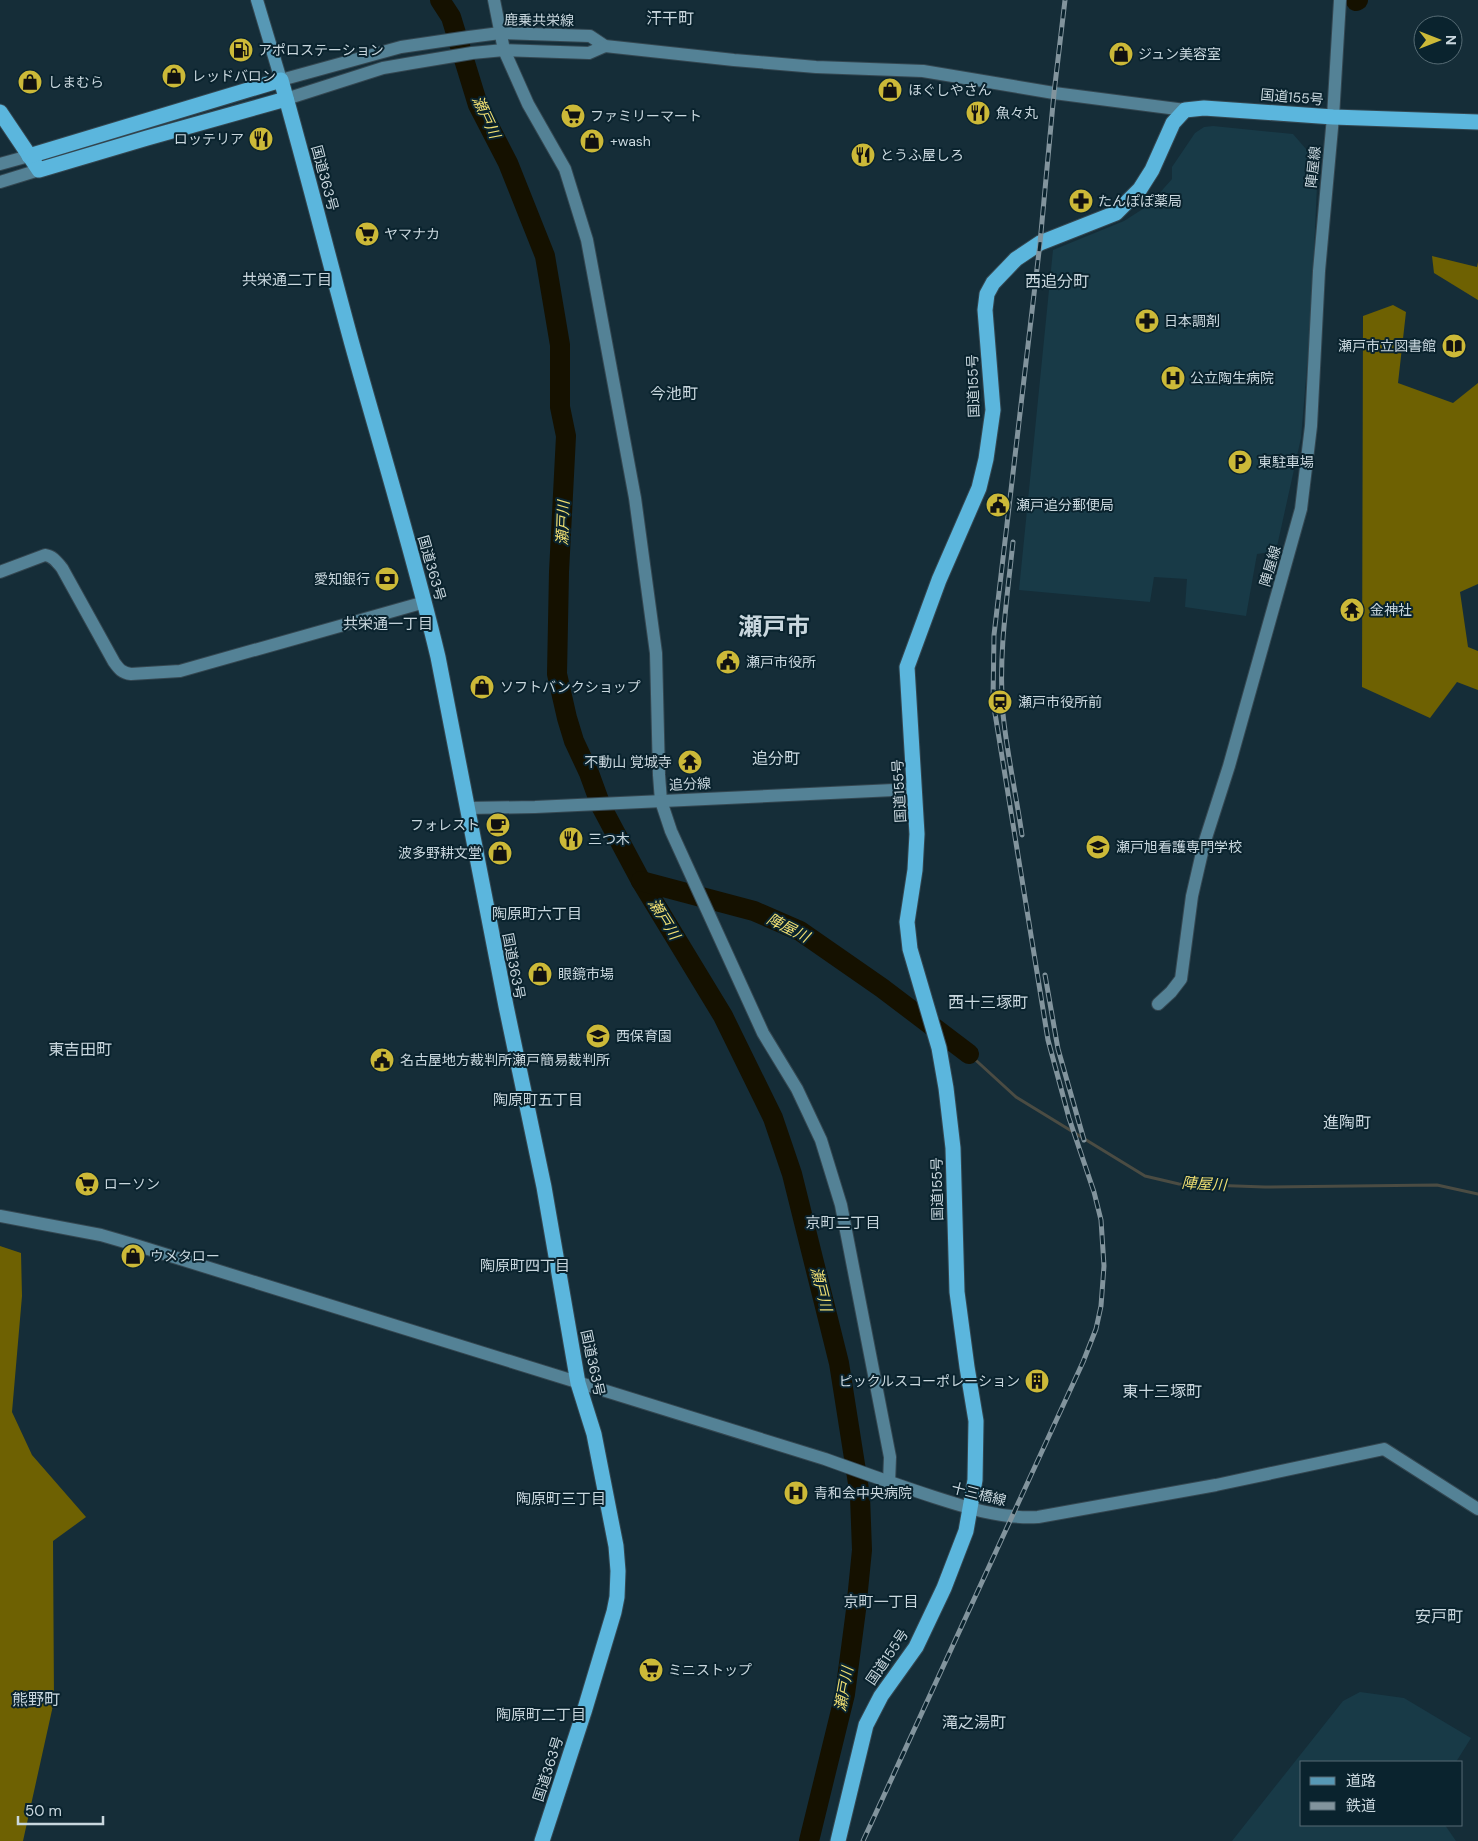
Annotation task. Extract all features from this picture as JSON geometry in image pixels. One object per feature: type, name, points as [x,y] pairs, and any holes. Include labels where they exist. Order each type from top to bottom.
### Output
[{"type":"highway","name":"国道363号","points":[[281,80],[351,341],[425,602],[438,658],[535,1153],[544,1187],[578,1383],[594,1434],[616,1546],[617,1597],[614,1612],[542,1841]]},
{"type":"highway","points":[[29,156],[281,80]]},
{"type":"highway","points":[[0,112],[39,170],[286,99]]},
{"type":"highway","name":"国道155号","points":[[838,1841],[862,1742],[872,1712],[881,1696],[916,1647],[928,1623],[959,1550],[970,1509],[975,1480],[976,1420],[957,1292],[952,1148],[946,1088],[939,1048],[910,949],[907,922],[918,834],[907,668],[939,580],[979,488],[986,459],[993,410],[985,310],[987,294],[993,283],[1016,259],[1032,248],[1040,243],[1116,213],[1140,189],[1152,170],[1173,123],[1186,110],[1213,108],[1333,117],[1478,122]]},
{"type":"main road","points":[[257,0],[281,80]]},
{"type":"street","points":[[494,0],[504,50],[528,104],[565,169],[588,240],[634,498],[656,653],[661,801],[693,880],[763,1033],[798,1089],[821,1140],[841,1205],[890,1458],[884,1481]]},
{"type":"street","name":"陣屋線","points":[[1158,1004],[1181,979],[1192,896],[1204,844],[1229,766],[1301,509],[1311,434],[1319,262],[1333,117],[1340,0]]},
{"type":"street","name":"鹿乗共栄線","points":[[281,80],[408,46],[500,33],[590,36],[606,46],[734,60],[842,69],[922,71],[1054,93],[1186,110]]},
{"type":"street","name":"鹿乗共栄線","points":[[286,99],[383,68],[472,53],[504,50],[589,53],[606,46]]},
{"type":"street","points":[[0,164],[29,156]]},
{"type":"street","points":[[0,182],[39,170]]},
{"type":"street","points":[[0,572],[45,555],[53,558],[62,568],[114,662],[119,669],[131,674],[180,671],[425,602]]},
{"type":"street","name":"追分線","points":[[467,808],[567,806],[915,789]]},
{"type":"street","name":"十三橋線","points":[[0,1216],[101,1235],[132,1244],[836,1463],[970,1509],[1018,1518],[1038,1517],[1216,1485],[1384,1450],[1478,1509]]},
{"type":"shaded area","name":"公立陶生病院","points":[[1213,126],[1293,134],[1318,163],[1311,318],[1301,438],[1276,551],[1257,554],[1246,616],[1185,607],[1187,579],[1154,577],[1150,602],[1019,590],[1053,250],[1124,221],[1149,205],[1172,179],[1172,167],[1195,133],[1204,127]]},
{"type":"shaded area","points":[[1432,256],[1477,267],[1478,262],[1478,300],[1434,273]]},
{"type":"shaded area","points":[[1393,305],[1406,312],[1398,383],[1453,403],[1478,383],[1478,584],[1460,592],[1468,647],[1478,651],[1478,690],[1457,682],[1430,718],[1362,687],[1363,316]]},
{"type":"shaded area","points":[[0,1246],[21,1253],[22,1296],[12,1412],[32,1455],[86,1517],[53,1541],[54,1701],[23,1841],[0,1841]]},
{"type":"shaded area","points":[[1360,1692],[1404,1698],[1471,1738],[1457,1761],[1300,1761],[1300,1826],[1446,1826],[1456,1841],[1232,1841],[1343,1701]]},
{"type":"waterway","name":"瀬戸川","points":[[440,0],[451,17],[478,105],[508,163],[545,256],[560,345],[560,407],[566,436],[559,572],[557,674],[567,718],[574,741],[589,773],[601,806],[641,881],[723,1016],[773,1118],[792,1174],[839,1363],[860,1496],[862,1550],[845,1694],[809,1841]]},
{"type":"waterway","name":"陣屋川","points":[[641,881],[754,911],[800,931],[882,988],[969,1054]]},
{"type":"waterway","name":"陣屋川","points":[[969,1054],[1016,1097],[1145,1176],[1179,1184],[1265,1187],[1437,1185],[1478,1194]]},
{"type":"railway","points":[[863,1841],[1083,1362],[1096,1329],[1101,1306],[1104,1266],[1101,1220],[1094,1192],[1069,1118],[1048,1040],[993,701],[994,635],[1040,243],[1065,0]]},
{"type":"railway","points":[[1013,542],[1004,628],[1002,692],[1007,744],[1022,835]]},
{"type":"railway","points":[[1045,975],[1058,1049],[1084,1140]]},
{"type":"place","name":"アポロステーション","points":[[241,50]]},
{"type":"place","name":"ジュン美容室","points":[[1121,54]]},
{"type":"place","name":"レッドバロン","points":[[174,76]]},
{"type":"place","name":"しまむら","points":[[30,82]]},
{"type":"place","name":"ほぐしやさん","points":[[890,90]]},
{"type":"place","name":"魚々丸","points":[[978,113]]},
{"type":"place","name":"ファミリーマート","points":[[573,116]]},
{"type":"place","name":"ロッテリア","points":[[261,139]]},
{"type":"place","name":"+wash","points":[[592,141]]},
{"type":"place","name":"とうふ屋しろ","points":[[863,155]]},
{"type":"place","name":"たんぽぽ薬局","points":[[1081,201]]},
{"type":"place","name":"ヤマナカ","points":[[367,234]]},
{"type":"place","name":"日本調剤","points":[[1147,321]]},
{"type":"place","name":"瀬戸市立図書館","points":[[1454,346]]},
{"type":"place","name":"公立陶生病院","points":[[1173,378]]},
{"type":"place","name":"東駐車場","points":[[1240,462]]},
{"type":"place","name":"瀬戸追分郵便局","points":[[998,505]]},
{"type":"place","name":"愛知銀行","points":[[387,579]]},
{"type":"place","name":"金神社","points":[[1352,610]]},
{"type":"place","name":"瀬戸市役所","points":[[728,662]]},
{"type":"place","name":"ソフトバンクショップ","points":[[482,687]]},
{"type":"place","name":"瀬戸市役所前","points":[[1000,702]]},
{"type":"place","name":"不動山 覚城寺","points":[[690,762]]},
{"type":"place","name":"フォレスト","points":[[498,825]]},
{"type":"place","name":"三つ木","points":[[571,839]]},
{"type":"place","name":"瀬戸旭看護専門学校","points":[[1098,847]]},
{"type":"place","name":"波多野耕文堂","points":[[500,853]]},
{"type":"place","name":"眼鏡市場","points":[[540,974]]},
{"type":"place","name":"西保育園","points":[[598,1036]]},
{"type":"place","name":"名古屋地方裁判所瀬戸簡易裁判所","points":[[382,1060]]},
{"type":"place","name":"ローソン","points":[[87,1184]]},
{"type":"place","name":"ウメタロー","points":[[133,1256]]},
{"type":"place","name":"ピックルスコーポレーション","points":[[1037,1381]]},
{"type":"place","name":"青和会中央病院","points":[[796,1493]]},
{"type":"place","name":"ミニストップ","points":[[651,1670]]},
{"type":"district","name":"汗干町","points":[[670,18]]},
{"type":"district","name":"共栄通二丁目","points":[[287,280]]},
{"type":"district","name":"西追分町","points":[[1057,281]]},
{"type":"district","name":"今池町","points":[[674,393]]},
{"type":"district","name":"共栄通一丁目","points":[[388,624]]},
{"type":"district","name":"瀬戸市","points":[[774,626]]},
{"type":"district","name":"追分町","points":[[776,758]]},
{"type":"district","name":"陶原町六丁目","points":[[537,914]]},
{"type":"district","name":"西十三塚町","points":[[988,1002]]},
{"type":"district","name":"東吉田町","points":[[80,1049]]},
{"type":"district","name":"陶原町五丁目","points":[[538,1100]]},
{"type":"district","name":"進陶町","points":[[1347,1122]]},
{"type":"district","name":"京町二丁目","points":[[843,1223]]},
{"type":"district","name":"陶原町四丁目","points":[[525,1266]]},
{"type":"district","name":"東十三塚町","points":[[1162,1391]]},
{"type":"district","name":"陶原町三丁目","points":[[561,1499]]},
{"type":"district","name":"京町一丁目","points":[[881,1602]]},
{"type":"district","name":"安戸町","points":[[1439,1616]]},
{"type":"district","name":"熊野町","points":[[36,1699]]},
{"type":"district","name":"陶原町二丁目","points":[[541,1715]]},
{"type":"district","name":"滝之湯町","points":[[974,1722]]}]
